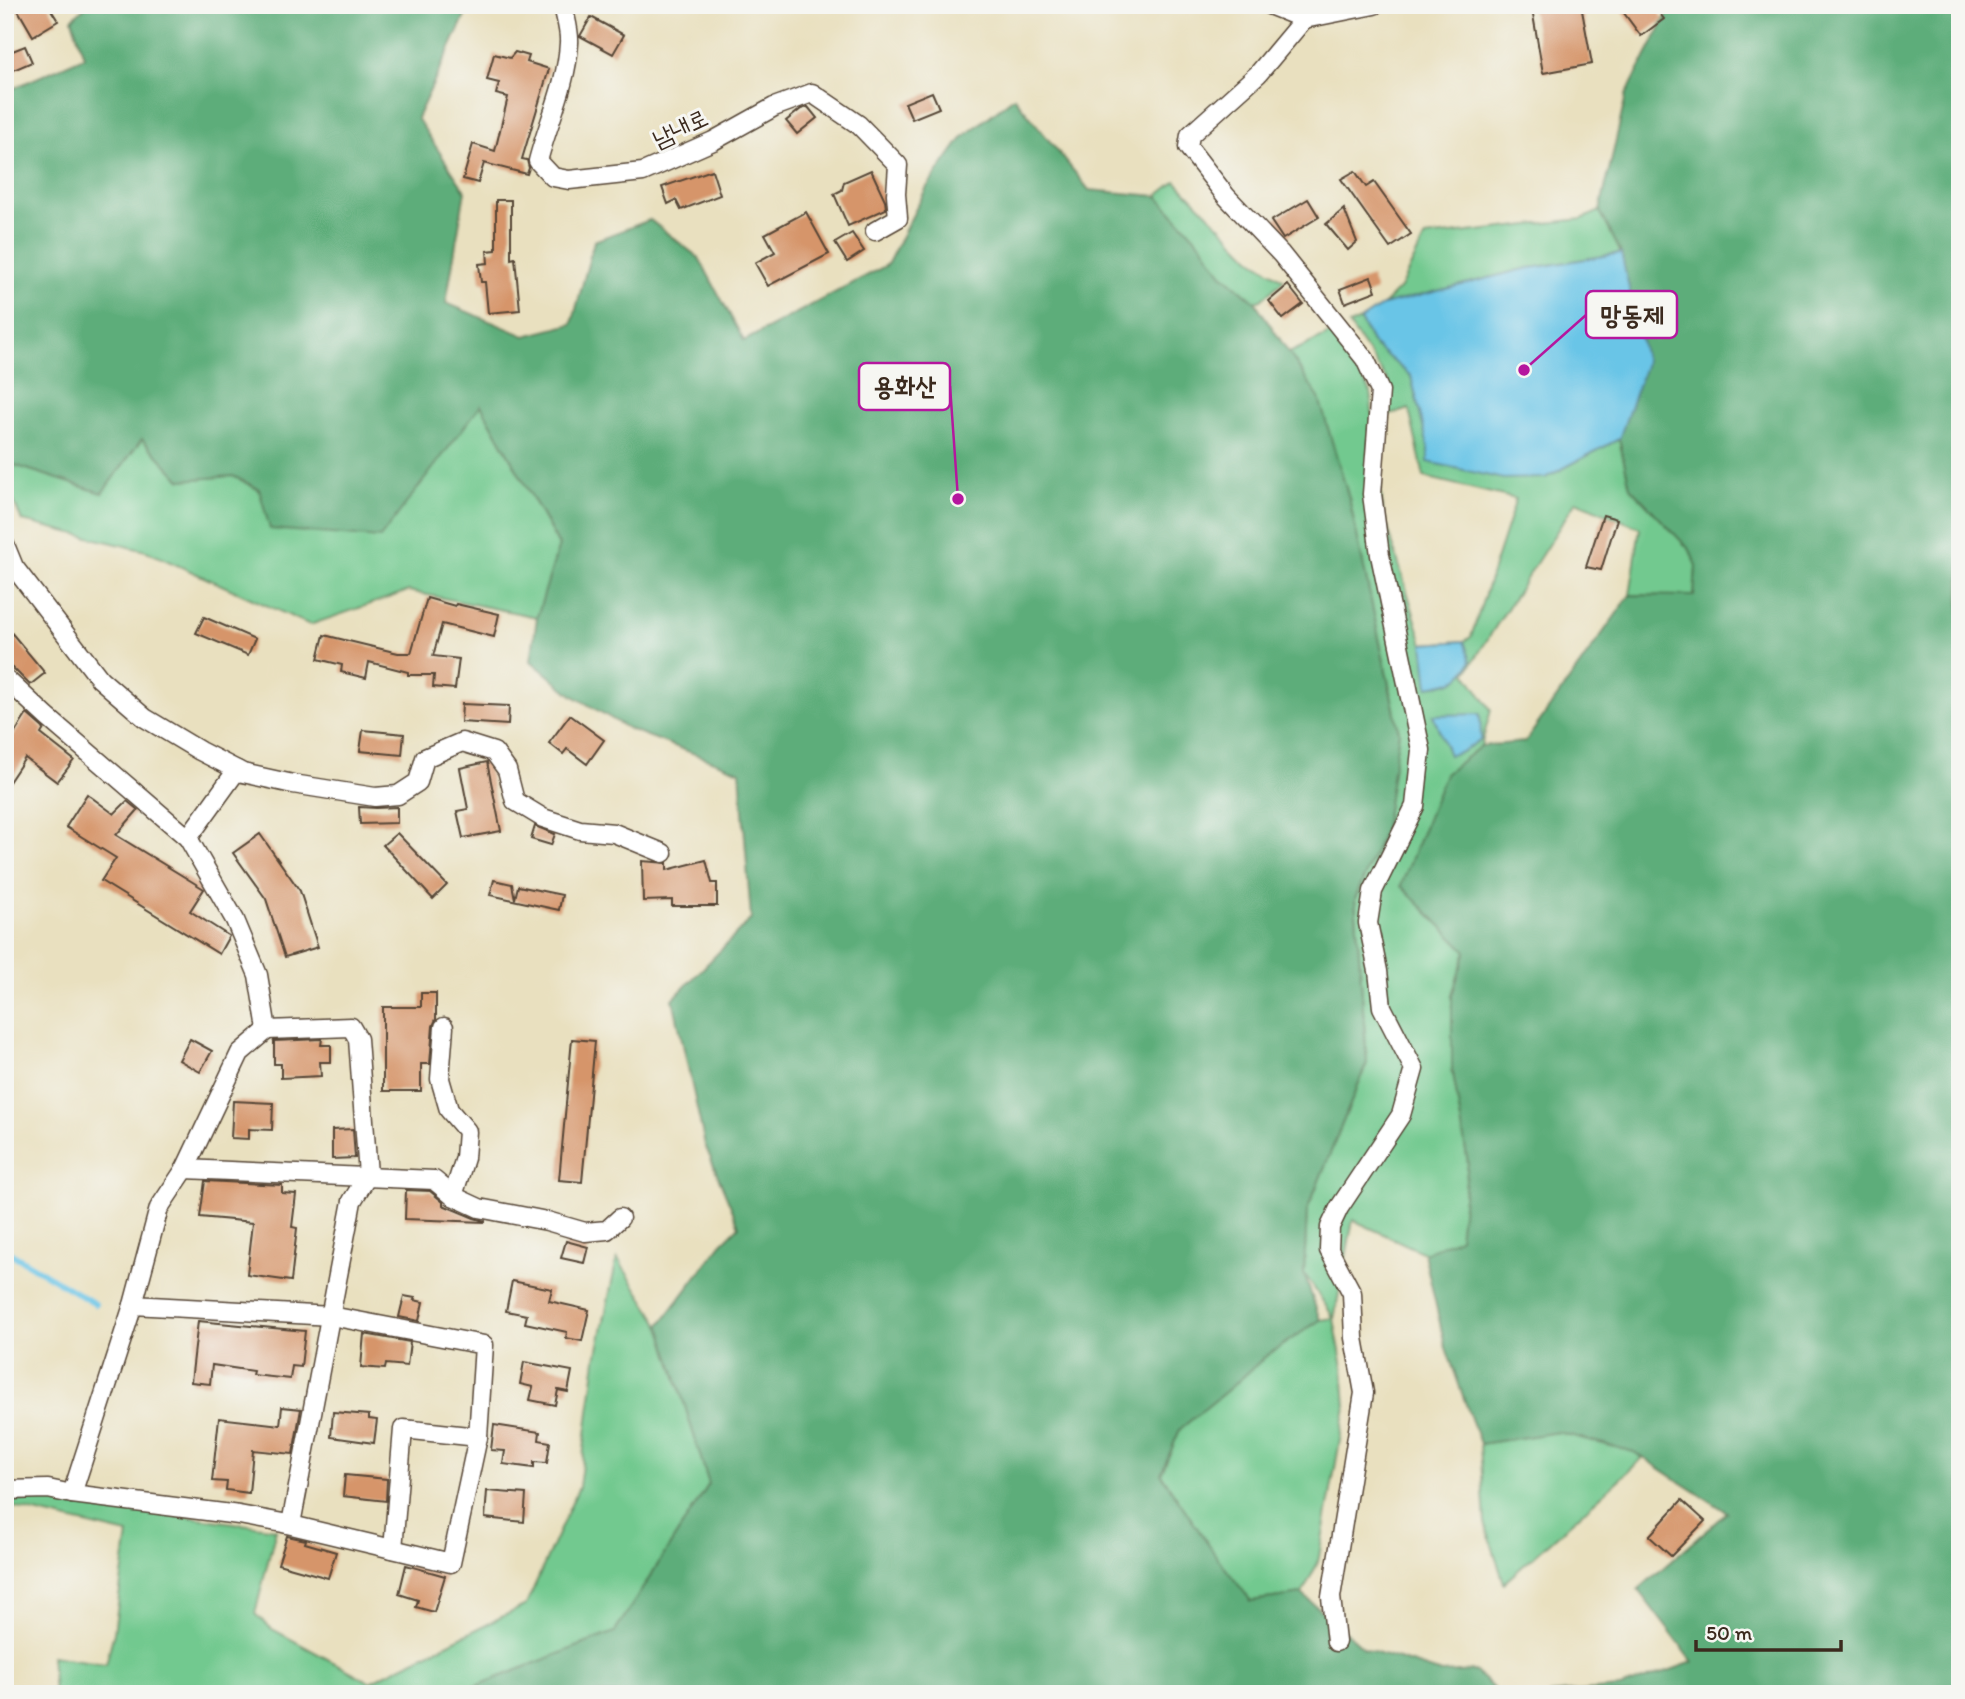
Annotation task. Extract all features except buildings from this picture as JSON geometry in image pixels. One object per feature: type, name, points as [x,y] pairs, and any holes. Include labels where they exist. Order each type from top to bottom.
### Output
[{"type":"street","name":"남내로","points":[[563,5],[569,42],[560,92],[538,161],[553,177],[569,180],[643,172],[713,141],[774,107],[812,93],[859,125],[898,165],[898,218],[875,231]]},
{"type":"street","points":[[1269,5],[1304,19],[1374,5]]},
{"type":"street","points":[[1304,19],[1258,74],[1190,135],[1188,147],[1226,196],[1281,254],[1357,348],[1380,391],[1372,494],[1380,555],[1421,750],[1415,806],[1373,891],[1367,923],[1378,971],[1382,1007],[1414,1069],[1401,1115],[1339,1208],[1330,1227],[1329,1250],[1352,1293],[1354,1338],[1364,1393],[1331,1597],[1336,1642]]},
{"type":"street","points":[[5,545],[13,567],[100,679],[145,718],[236,770],[334,791],[375,797],[398,795],[418,782],[425,758],[462,743],[494,752],[507,769],[515,801],[543,818],[580,830],[614,833],[663,853]]},
{"type":"street","points":[[5,678],[188,838],[235,920],[258,975],[267,1030]]},
{"type":"street","points":[[188,838],[236,770]]},
{"type":"street","points":[[72,1494],[133,1305],[159,1208],[185,1169],[240,1053],[267,1030],[351,1027],[358,1039],[368,1175],[352,1201],[291,1524]]},
{"type":"street","points":[[444,1027],[440,1079],[449,1110],[467,1131],[465,1158],[453,1196]]},
{"type":"street","points":[[185,1169],[434,1180],[453,1196],[479,1208],[547,1221],[585,1232],[607,1230],[620,1218]]},
{"type":"street","points":[[5,1490],[48,1489],[239,1515],[291,1524],[451,1563],[478,1437],[484,1345],[331,1316],[133,1305]]},
{"type":"street","points":[[393,1549],[403,1429],[478,1437]]},
{"type":"green space","points":[[87,5],[469,5],[417,118],[465,191],[446,303],[525,336],[572,324],[594,241],[650,220],[699,258],[744,341],[887,265],[927,187],[963,137],[1014,97],[1089,190],[1157,196],[1203,246],[1221,273],[1255,302],[1319,398],[1349,498],[1399,732],[1384,830],[1355,899],[1367,1063],[1307,1210],[1304,1273],[1320,1320],[1266,1356],[1180,1429],[1161,1474],[1216,1556],[1251,1601],[1302,1594],[1364,1648],[1442,1673],[1475,1671],[1499,1694],[456,1694],[615,1632],[709,1484],[660,1325],[721,1244],[739,1226],[705,1145],[673,999],[751,919],[740,771],[629,729],[572,695],[531,661],[537,617],[559,545],[481,405],[380,538],[270,529],[259,489],[233,476],[181,480],[142,439],[102,493],[5,462],[5,92],[84,57],[72,19]]},
{"type":"green space","points":[[1672,5],[1960,5],[1960,1694],[1548,1694],[1620,1688],[1693,1662],[1638,1590],[1727,1512],[1634,1452],[1558,1432],[1480,1444],[1445,1345],[1424,1253],[1459,1238],[1468,1163],[1452,1067],[1452,995],[1466,951],[1401,886],[1445,774],[1481,746],[1525,742],[1630,595],[1694,596],[1696,566],[1690,550],[1630,487],[1619,439],[1646,363],[1621,253],[1600,211],[1626,95]]},
{"type":"green space","points":[[1176,181],[1254,261],[1284,280],[1255,302],[1221,273],[1203,246],[1157,196]]},
{"type":"green space","points":[[1600,211],[1621,253],[1520,270],[1383,305],[1400,288],[1425,237],[1582,219]]},
{"type":"green space","points":[[1360,320],[1373,344],[1411,376],[1428,446],[1545,478],[1619,439],[1630,487],[1690,550],[1696,566],[1694,597],[1630,595],[1640,528],[1576,501],[1466,673],[1491,710],[1481,746],[1445,774],[1401,886],[1466,951],[1452,995],[1452,1067],[1468,1163],[1459,1239],[1424,1253],[1353,1220],[1334,1319],[1343,1367],[1346,1407],[1318,1562],[1302,1594],[1251,1601],[1216,1556],[1161,1474],[1180,1429],[1266,1356],[1320,1320],[1334,1318],[1304,1273],[1307,1210],[1367,1063],[1355,899],[1384,830],[1399,731],[1349,498],[1314,391],[1289,353],[1336,331],[1370,391],[1383,512],[1423,644],[1464,641],[1471,637],[1516,499],[1424,477],[1409,409],[1384,417],[1388,381],[1349,325]]},
{"type":"green space","points":[[481,405],[559,546],[537,617],[408,591],[310,625],[146,551],[22,521],[5,481],[5,462],[102,493],[142,439],[181,480],[233,476],[259,490]]},
{"type":"green space","points":[[617,1258],[660,1325],[709,1484],[615,1632],[456,1694],[54,1694],[51,1656],[106,1664],[114,1632],[128,1534],[5,1505],[5,1502],[48,1497],[276,1529],[255,1614],[272,1629],[370,1682],[526,1605],[579,1487],[596,1359]]},
{"type":"green space","points":[[1558,1432],[1634,1452],[1643,1458],[1504,1583],[1485,1523],[1480,1444]]},
{"type":"water","points":[[1621,253],[1646,363],[1619,439],[1545,478],[1503,479],[1428,462],[1428,446],[1411,376],[1373,344],[1360,320],[1383,305],[1520,270]]},
{"type":"water","points":[[1464,641],[1471,661],[1463,674],[1448,683],[1428,687],[1423,644]]},
{"type":"water","points":[[1480,714],[1481,739],[1462,752],[1449,755],[1433,715]]},
{"type":"waterway","points":[[5,1250],[95,1304]]},
{"type":"place","name":"망동제","points":[[1524,370]]},
{"type":"place","name":"용화산","points":[[958,499]]}]
